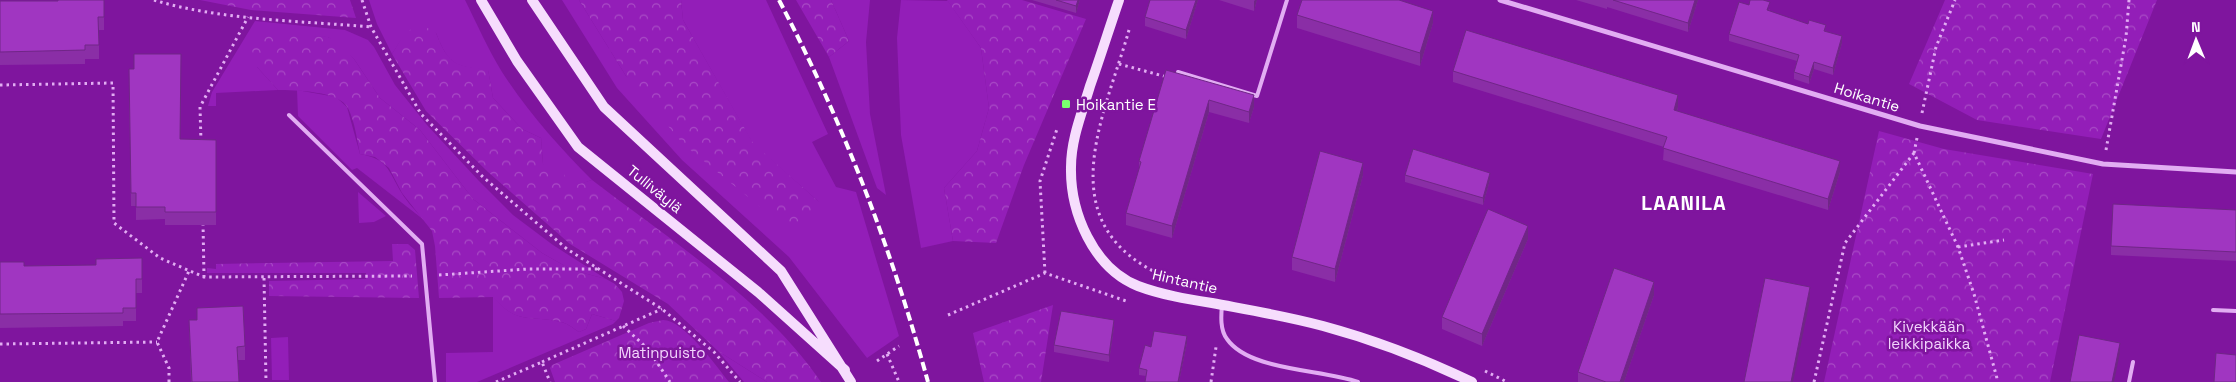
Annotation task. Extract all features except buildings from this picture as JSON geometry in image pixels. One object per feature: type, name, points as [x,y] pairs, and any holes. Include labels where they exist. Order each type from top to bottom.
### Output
[{"type":"main road","name":"Tulliväylä","points":[[481,0],[517,61],[578,147],[758,292],[846,370]]},
{"type":"main road","name":"Tulliväylä","points":[[532,0],[604,107],[781,271],[846,370],[851,382]]},
{"type":"main road","name":"Hintantie","points":[[1119,0],[1072,146],[1072,189],[1076,209],[1084,232],[1099,254],[1117,272],[1136,285],[1169,296],[1307,322],[1383,344],[1472,382]]},
{"type":"street","name":"Hoikantie","points":[[1500,0],[1920,126],[2103,164],[2236,172]]},
{"type":"lane","points":[[1178,72],[1258,96],[1287,0]]},
{"type":"lane","points":[[289,115],[422,244],[436,382]]},
{"type":"lane","points":[[1222,305],[1220,319],[1226,338],[1240,352],[1266,364],[1315,371],[1358,382]]},
{"type":"lane","points":[[2213,310],[2236,311]]},
{"type":"lane","points":[[2129,382],[2133,362]]},
{"type":"path","points":[[154,0],[169,5],[248,17],[371,27]]},
{"type":"path","points":[[362,0],[371,27],[422,114],[483,177],[567,249],[662,309],[714,352],[740,382]]},
{"type":"path","points":[[1814,382],[1845,243],[1914,152],[1936,47],[1956,0]]},
{"type":"path","points":[[2103,164],[2126,37],[2129,0]]},
{"type":"path","points":[[201,145],[200,107],[248,17]]},
{"type":"path","points":[[1129,28],[1094,151],[1092,186],[1095,205],[1114,242],[1130,257],[1160,275]]},
{"type":"path","points":[[1119,64],[1166,77],[1178,72]]},
{"type":"path","points":[[0,85],[113,83],[114,223],[160,258],[204,277],[426,276],[528,269],[599,269]]},
{"type":"path","points":[[1914,152],[1958,247],[1974,294],[1998,382]]},
{"type":"path","points":[[203,220],[204,277]]},
{"type":"path","points":[[1958,247],[2004,240]]},
{"type":"path","points":[[169,382],[169,368],[157,342],[189,271]]},
{"type":"path","points":[[948,315],[1045,273],[1135,303]]},
{"type":"path","points":[[264,278],[266,382]]},
{"type":"path","points":[[496,382],[662,309]]},
{"type":"path","points":[[1211,382],[1220,319]]},
{"type":"path","points":[[622,326],[648,349],[670,382]]},
{"type":"path","points":[[0,344],[157,342]]},
{"type":"path","points":[[877,361],[899,346]]},
{"type":"path","points":[[887,354],[899,382]]},
{"type":"path","points":[[542,362],[550,382]]},
{"type":"path","points":[[1484,370],[1507,382]]},
{"type":"green space","points":[[200,0],[350,0],[356,18],[251,10]]},
{"type":"green space","points":[[369,0],[465,0],[492,54],[512,87],[544,129],[592,180],[569,188],[543,164],[541,138],[522,129],[493,98],[488,70],[468,67],[454,62],[445,52],[436,33],[407,31],[392,54],[377,24]]},
{"type":"green space","points":[[562,0],[579,0],[626,76],[819,202],[753,144],[683,20],[681,0],[766,0],[828,134],[812,142],[836,187],[856,192],[899,336],[867,358],[789,257],[682,160],[617,88]]},
{"type":"green space","points":[[579,0],[681,0],[683,20],[753,143],[819,202],[809,221],[791,232],[684,145],[626,76]]},
{"type":"green space","points":[[796,0],[831,0],[849,41],[829,57]]},
{"type":"green space","points":[[831,0],[870,0],[866,42],[870,114],[886,195],[877,188],[829,57],[849,41]]},
{"type":"green space","points":[[901,0],[948,1],[981,48],[989,108],[977,151],[944,188],[953,241],[921,248],[901,135],[897,38]]},
{"type":"green space","points":[[947,0],[1022,0],[1086,19],[1024,165],[996,243],[953,241],[944,188],[977,151],[989,108],[981,48]]},
{"type":"green space","points":[[1945,0],[2157,0],[2101,139],[1977,120],[1909,84]]},
{"type":"green space","points":[[255,21],[345,30],[368,40],[374,47],[395,85],[427,125],[479,181],[513,215],[553,245],[606,279],[572,270],[542,253],[473,199],[420,130],[380,98],[354,59],[328,37],[257,36],[257,67],[278,90],[216,93],[216,106],[208,106],[212,92]]},
{"type":"green space","points":[[424,26],[436,33],[445,52],[455,62],[468,67],[488,69],[493,98],[522,129],[541,138],[543,164],[562,168],[569,187],[592,180],[715,273],[773,324],[821,382],[767,382],[718,351],[668,304],[570,244],[488,172],[426,111],[392,54],[406,31]]},
{"type":"green space","points":[[296,35],[328,37],[338,43],[354,59],[380,98],[420,130],[473,199],[542,253],[572,270],[606,279],[615,284],[622,292],[624,301],[619,318],[616,321],[592,314],[586,329],[579,332],[563,323],[517,316],[493,297],[439,298],[432,231],[402,193],[389,168],[375,157],[360,154],[354,125],[348,108],[343,102],[326,95],[305,91],[278,90],[257,67],[251,47],[257,36]]},
{"type":"green space","points":[[297,90],[336,97],[347,107],[360,154],[382,162],[390,172],[403,196],[424,220],[357,168],[352,170],[298,116]]},
{"type":"green space","name":"Kivekkään leikkipaikka","points":[[1879,131],[1944,149],[2093,174],[2050,382],[1824,382]]},
{"type":"green space","points":[[358,192],[386,216],[374,222],[359,223]]},
{"type":"green space","points":[[392,244],[408,244],[415,250],[419,298],[269,296],[269,281],[366,279],[366,273],[207,273],[207,268],[216,269],[216,264],[393,261]]},
{"type":"green space","points":[[493,296],[509,312],[524,317],[563,323],[579,332],[586,329],[592,314],[616,321],[613,324],[477,382],[446,382],[446,353],[493,352]]},
{"type":"green space","points":[[1053,305],[1041,382],[984,382],[973,333]]},
{"type":"green space","name":"Matinpuisto","points":[[663,320],[680,327],[690,335],[729,382],[555,382],[550,368],[552,365],[649,323]]},
{"type":"green space","points":[[288,337],[289,380],[272,380],[271,338]]},
{"type":"green space","points":[[718,351],[767,382],[744,382]]},
{"type":"railway","points":[[779,0],[824,93],[864,187],[899,284],[928,382]]},
{"type":"place","name":"Hoikantie E","points":[[1066,104]]},
{"type":"district","name":"LAANILA","points":[[1684,203]]}]
